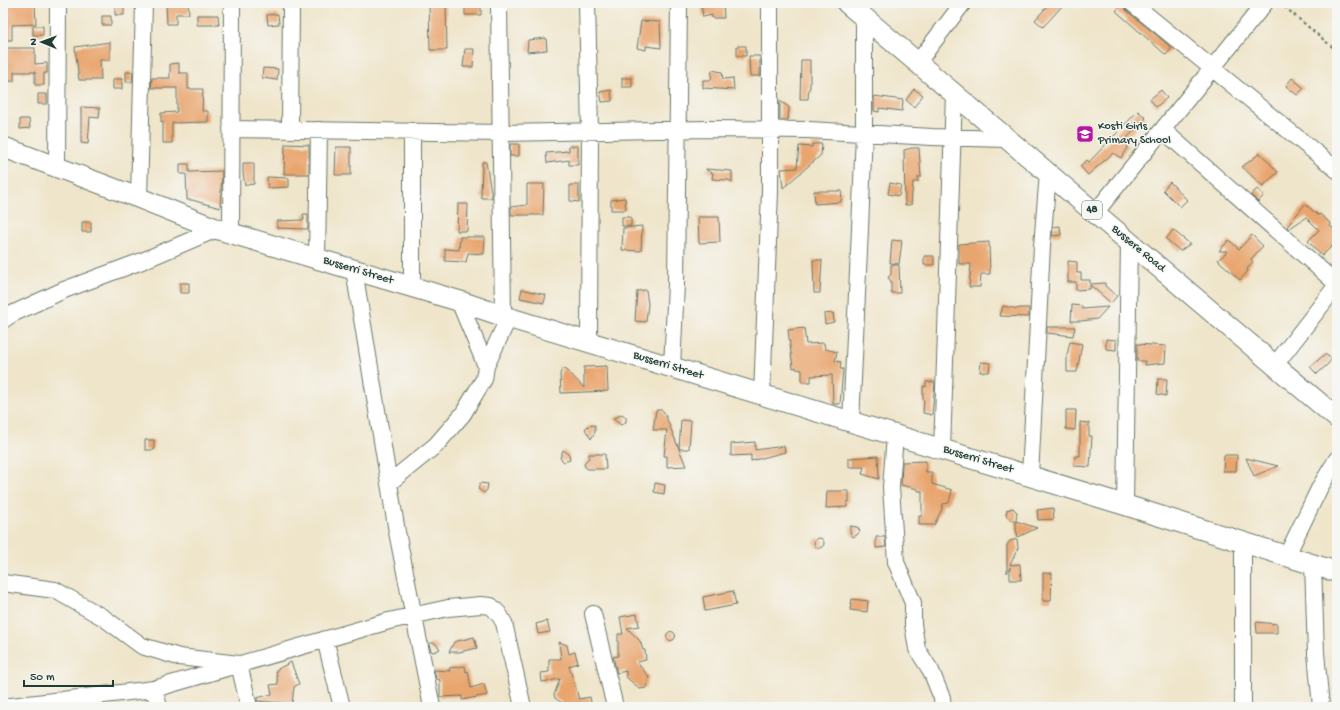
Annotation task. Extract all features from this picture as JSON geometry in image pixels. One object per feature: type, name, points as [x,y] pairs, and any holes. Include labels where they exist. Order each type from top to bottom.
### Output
[{"type":"main road","name":"Bussere Road","points":[[847,3],[1337,418]]},
{"type":"main road","name":"Busserri Street","points":[[3,147],[224,231],[459,301],[1125,505],[1337,572]]},
{"type":"street","points":[[57,167],[58,3]]},
{"type":"street","points":[[139,198],[144,3]]},
{"type":"street","points":[[3,320],[12,314],[64,290],[224,231],[231,129],[232,3]]},
{"type":"street","points":[[290,129],[291,3]]},
{"type":"street","points":[[389,483],[436,446],[464,414],[484,379],[486,366],[506,316],[499,3]]},
{"type":"street","points":[[587,3],[590,131],[589,342]]},
{"type":"street","points":[[672,367],[676,284],[679,3]]},
{"type":"street","points":[[762,395],[770,191],[770,3]]},
{"type":"street","points":[[918,62],[963,3]]},
{"type":"street","points":[[1132,3],[1337,170]]},
{"type":"street","points":[[1095,213],[1265,3]]},
{"type":"street","points":[[851,422],[864,133],[864,16]]},
{"type":"street","points":[[942,450],[954,94]]},
{"type":"street","points":[[231,129],[502,133],[678,129],[809,130],[1008,139]]},
{"type":"street","points":[[317,259],[319,130]]},
{"type":"street","points":[[1162,130],[1337,285],[1275,365]]},
{"type":"street","points":[[412,131],[412,288]]},
{"type":"street","points":[[1030,476],[1042,246],[1048,173]]},
{"type":"street","points":[[1125,505],[1130,242]]},
{"type":"street","points":[[354,270],[389,483],[432,707]]},
{"type":"street","points":[[459,301],[486,366]]},
{"type":"street","points":[[895,435],[891,487],[896,562],[912,603],[917,649],[931,671],[942,698],[943,707]]},
{"type":"street","points":[[1287,555],[1320,487],[1337,459]]},
{"type":"street","points":[[1243,542],[1243,707]]},
{"type":"street","points":[[1313,564],[1316,653],[1321,707]]},
{"type":"street","points":[[3,582],[55,590],[104,618],[142,646],[179,657],[239,664]]},
{"type":"street","points":[[3,707],[63,703],[154,689],[389,621],[448,608],[481,605],[491,606],[499,614],[504,623],[523,707]]},
{"type":"street","points":[[593,614],[615,707]]},
{"type":"street","points":[[325,639],[342,707]]},
{"type":"street","points":[[239,664],[249,707]]},
{"type":"street","points":[[154,689],[159,707]]},
{"type":"path","points":[[1280,3],[1337,50]]},
{"type":"building","points":[[3,3],[35,3],[36,24],[12,25],[12,40],[3,40]]},
{"type":"building","points":[[166,3],[188,3],[189,14],[176,14],[176,24],[167,24]]},
{"type":"building","points":[[429,3],[446,3],[447,50],[430,50]]},
{"type":"building","points":[[465,3],[481,3],[481,15],[465,15]]},
{"type":"building","points":[[701,3],[723,3],[724,18],[712,18],[712,15],[703,17]]},
{"type":"building","points":[[1050,3],[1065,3],[1043,27],[1035,20]]},
{"type":"building","points":[[1122,4],[1126,10],[1172,48],[1166,55],[1116,11]]},
{"type":"building","points":[[115,5],[124,5],[124,15],[115,15]]},
{"type":"building","points":[[278,14],[279,24],[268,25],[267,15]]},
{"type":"building","points":[[197,15],[218,15],[219,25],[197,25]]},
{"type":"building","points":[[102,16],[111,16],[111,25],[102,25]]},
{"type":"building","points":[[641,21],[660,22],[661,48],[646,46],[646,50],[637,48]]},
{"type":"building","points":[[33,26],[43,26],[43,35],[33,35]]},
{"type":"building","points":[[546,38],[547,50],[527,52],[528,40]]},
{"type":"building","points":[[110,42],[110,60],[100,60],[101,80],[79,80],[75,47]]},
{"type":"building","points":[[737,46],[746,46],[746,56],[737,56]]},
{"type":"building","points":[[3,48],[35,48],[35,64],[47,63],[47,73],[44,73],[44,85],[35,85],[35,72],[14,72],[14,81],[5,81]]},
{"type":"building","points":[[465,49],[474,49],[473,67],[463,67]]},
{"type":"building","points":[[749,56],[760,56],[760,76],[750,76]]},
{"type":"building","points":[[801,60],[810,60],[810,88],[808,99],[800,99]]},
{"type":"building","points":[[179,63],[179,73],[188,73],[188,89],[203,89],[202,111],[208,111],[208,122],[172,123],[172,143],[163,143],[163,122],[161,122],[161,113],[177,112],[177,88],[151,88],[152,78],[170,78],[170,64]]},
{"type":"building","points":[[263,68],[278,69],[277,80],[262,78]]},
{"type":"building","points":[[712,70],[722,72],[723,79],[733,78],[734,90],[703,88],[703,80],[711,80]]},
{"type":"building","points":[[126,72],[133,72],[132,82],[126,82]]},
{"type":"building","points":[[622,78],[632,78],[632,87],[622,87]]},
{"type":"building","points":[[1292,78],[1304,88],[1297,95],[1286,86]]},
{"type":"building","points":[[113,79],[122,79],[122,89],[113,89]]},
{"type":"building","points":[[914,89],[923,95],[914,107],[906,100]]},
{"type":"building","points":[[611,90],[612,101],[602,102],[600,92]]},
{"type":"building","points":[[1161,90],[1167,98],[1156,107],[1150,99]]},
{"type":"building","points":[[38,94],[47,94],[47,104],[38,104]]},
{"type":"building","points":[[874,96],[903,100],[902,111],[879,108],[879,112],[874,111]]},
{"type":"building","points":[[780,101],[789,107],[788,120],[780,120]]},
{"type":"building","points":[[81,107],[100,108],[99,118],[90,117],[88,144],[81,143]]},
{"type":"building","points":[[1138,111],[1146,118],[1123,142],[1128,146],[1121,158],[1113,153],[1088,175],[1080,166],[1087,160],[1089,162]]},
{"type":"building","points":[[20,119],[29,119],[30,128],[20,129]]},
{"type":"building","points":[[285,144],[309,145],[309,174],[284,174]]},
{"type":"building","points":[[510,144],[519,144],[519,156],[510,156]]},
{"type":"building","points":[[812,144],[822,144],[821,155],[783,188],[781,169],[797,168],[799,146],[812,147]]},
{"type":"building","points":[[569,146],[578,146],[578,165],[569,165],[569,160],[547,163],[546,153],[569,151]]},
{"type":"building","points":[[336,147],[351,147],[351,175],[335,175]]},
{"type":"building","points":[[919,148],[921,177],[918,177],[918,182],[913,182],[911,205],[905,205],[904,150]]},
{"type":"building","points":[[1260,153],[1278,172],[1263,186],[1242,167]]},
{"type":"building","points":[[482,162],[486,162],[492,198],[481,198]]},
{"type":"building","points":[[243,163],[254,163],[254,184],[245,185]]},
{"type":"building","points":[[180,164],[189,164],[189,172],[222,171],[220,208],[187,200],[186,174],[180,174]]},
{"type":"building","points":[[706,169],[732,171],[732,182],[728,180],[712,179],[713,173]]},
{"type":"building","points":[[267,177],[289,178],[289,187],[268,188]]},
{"type":"building","points":[[1170,182],[1187,200],[1180,207],[1163,190]]},
{"type":"building","points":[[890,183],[901,185],[899,196],[888,194]]},
{"type":"building","points":[[527,184],[544,184],[543,215],[511,215],[511,207],[527,205]]},
{"type":"building","points":[[570,185],[579,185],[579,202],[570,201]]},
{"type":"building","points":[[1257,189],[1264,195],[1258,202],[1251,195]]},
{"type":"building","points":[[814,191],[842,191],[841,202],[815,204]]},
{"type":"building","points":[[625,198],[626,210],[611,210],[611,200]]},
{"type":"building","points":[[458,204],[468,204],[467,231],[457,231]]},
{"type":"building","points":[[1305,204],[1318,215],[1320,214],[1331,224],[1330,226],[1337,231],[1337,241],[1322,256],[1308,241],[1319,230],[1306,217],[1289,229],[1287,227]]},
{"type":"building","points":[[303,214],[308,214],[308,229],[277,228],[277,221],[304,220]]},
{"type":"building","points":[[622,217],[631,217],[631,226],[622,226]]},
{"type":"building","points":[[698,217],[719,217],[720,242],[699,243]]},
{"type":"building","points":[[82,222],[91,222],[91,232],[82,232]]},
{"type":"building","points":[[642,226],[641,251],[622,250],[623,228]]},
{"type":"building","points":[[1060,226],[1061,235],[1052,236],[1053,227]]},
{"type":"building","points":[[1173,230],[1190,244],[1180,251],[1166,239]]},
{"type":"building","points":[[1252,235],[1263,246],[1251,259],[1253,262],[1247,269],[1248,271],[1240,280],[1218,260],[1228,251],[1219,251],[1229,240],[1239,249]]},
{"type":"building","points":[[460,237],[485,237],[484,254],[468,253],[466,262],[445,261],[445,249],[459,250]]},
{"type":"building","points":[[892,240],[902,241],[899,264],[890,263]]},
{"type":"building","points":[[989,242],[990,274],[981,274],[980,287],[969,287],[971,264],[959,264],[959,244]]},
{"type":"building","points":[[924,256],[934,256],[934,265],[924,265]]},
{"type":"building","points":[[813,260],[822,260],[820,293],[814,293]]},
{"type":"building","points":[[1068,261],[1077,262],[1077,273],[1081,273],[1081,280],[1090,280],[1090,284],[1105,283],[1105,286],[1117,296],[1111,303],[1090,285],[1090,289],[1076,290],[1076,282],[1068,282]]},
{"type":"building","points":[[891,265],[899,265],[900,293],[891,293],[891,281],[888,278],[891,274]]},
{"type":"building","points":[[180,283],[189,283],[189,293],[180,293]]},
{"type":"building","points":[[522,289],[546,295],[544,303],[520,298]]},
{"type":"building","points":[[646,290],[648,304],[646,322],[635,321],[637,291]]},
{"type":"building","points":[[1072,305],[1082,306],[1082,309],[1108,307],[1097,319],[1071,321]]},
{"type":"building","points":[[1003,306],[1019,309],[1029,308],[1029,317],[1000,316]]},
{"type":"building","points":[[833,313],[834,322],[825,324],[824,314]]},
{"type":"building","points":[[1047,327],[1075,327],[1073,336],[1047,333]]},
{"type":"building","points":[[804,328],[806,344],[824,343],[825,349],[837,352],[835,361],[841,362],[840,369],[843,369],[840,404],[833,404],[832,375],[811,376],[811,382],[802,382],[802,370],[796,369],[796,367],[793,368],[788,330]]},
{"type":"building","points":[[1106,339],[1116,340],[1116,350],[1106,349]]},
{"type":"building","points":[[1070,342],[1082,344],[1077,372],[1067,372],[1067,355]]},
{"type":"building","points":[[1137,344],[1166,346],[1165,363],[1145,365],[1145,361],[1137,361]]},
{"type":"building","points":[[1325,354],[1332,359],[1317,374],[1310,367]]},
{"type":"building","points":[[981,362],[990,363],[989,372],[980,372]]},
{"type":"building","points":[[607,366],[608,391],[561,393],[560,374],[563,368],[568,371],[584,388],[584,367]]},
{"type":"building","points":[[1158,379],[1167,379],[1166,396],[1157,394]]},
{"type":"building","points":[[926,382],[935,382],[932,415],[923,413],[923,386],[926,387]]},
{"type":"building","points":[[656,410],[662,410],[664,412],[686,466],[667,467],[667,456],[664,456],[667,430],[653,430]]},
{"type":"building","points":[[1066,410],[1076,410],[1075,430],[1066,429]]},
{"type":"building","points":[[622,414],[626,417],[626,422],[621,425],[613,419]]},
{"type":"building","points":[[681,420],[691,421],[689,449],[679,449]]},
{"type":"building","points":[[1080,422],[1089,423],[1089,436],[1092,436],[1090,467],[1074,466],[1075,456],[1080,456]]},
{"type":"building","points":[[595,425],[595,432],[591,439],[585,429],[588,426]]},
{"type":"building","points":[[145,440],[154,440],[154,450],[145,450]]},
{"type":"building","points":[[755,442],[755,450],[784,446],[785,452],[751,461],[751,455],[731,456],[731,444]]},
{"type":"building","points":[[563,450],[569,454],[570,460],[564,462],[560,458]]},
{"type":"building","points":[[589,454],[605,454],[606,469],[588,469],[585,467],[584,463],[589,458]]},
{"type":"building","points":[[1224,455],[1237,455],[1236,471],[1223,471]]},
{"type":"building","points":[[878,456],[879,479],[862,474],[864,467],[849,467],[849,458]]},
{"type":"building","points":[[1246,458],[1278,466],[1254,476]]},
{"type":"building","points":[[926,461],[926,472],[932,472],[932,484],[952,490],[949,503],[943,504],[934,525],[919,525],[919,516],[922,516],[922,491],[901,485],[902,462]]},
{"type":"building","points":[[480,483],[488,484],[487,490],[484,493],[478,489]]},
{"type":"building","points":[[655,483],[665,485],[664,494],[654,492]]},
{"type":"building","points":[[827,491],[849,491],[849,502],[847,502],[847,507],[826,508]]},
{"type":"building","points":[[1013,508],[1017,512],[1016,521],[1037,528],[1018,537],[1016,522],[1009,519],[1006,515],[1007,510]]},
{"type":"building","points":[[1053,508],[1054,519],[1038,520],[1037,510]]},
{"type":"building","points":[[850,526],[857,527],[860,531],[853,537],[850,532]]},
{"type":"building","points":[[876,537],[885,537],[886,547],[876,548]]},
{"type":"building","points":[[819,538],[824,543],[819,548],[814,543]]},
{"type":"building","points":[[1017,539],[1018,548],[1010,565],[1020,564],[1021,580],[1010,580],[1010,567],[1007,573],[1007,545],[1010,541]]},
{"type":"building","points":[[1043,573],[1052,573],[1051,601],[1043,601]]},
{"type":"building","points":[[733,591],[736,605],[705,611],[703,597]]},
{"type":"building","points":[[852,599],[868,601],[867,612],[850,610]]},
{"type":"building","points":[[637,614],[639,626],[627,628],[640,641],[643,650],[645,650],[646,660],[637,662],[649,677],[646,688],[640,689],[626,677],[626,671],[617,673],[613,657],[618,656],[618,634],[623,634],[620,617]]},
{"type":"building","points":[[547,621],[550,632],[538,634],[536,624]]},
{"type":"building","points":[[1256,622],[1277,624],[1277,633],[1257,633]]},
{"type":"building","points":[[671,631],[676,636],[671,641],[666,636]]},
{"type":"building","points":[[474,637],[477,648],[459,652],[449,652],[454,642]]},
{"type":"building","points":[[559,642],[567,645],[569,654],[575,652],[578,663],[569,666],[579,699],[590,697],[592,707],[562,707],[562,703],[555,698],[554,695],[560,679],[542,682],[541,673],[549,672],[549,659],[561,659]]},
{"type":"building","points":[[435,643],[440,649],[434,652],[431,651],[429,644]]},
{"type":"building","points":[[291,662],[299,684],[294,687],[292,704],[257,701],[257,698],[272,694],[270,685],[278,684],[276,670]]},
{"type":"building","points":[[465,666],[466,672],[468,671],[471,688],[484,684],[487,695],[462,700],[462,696],[440,697],[440,680],[436,679],[434,670],[450,671],[449,668]]},
{"type":"place","name":"Kosti Girls Primary School","points":[[1085,134]]}]
